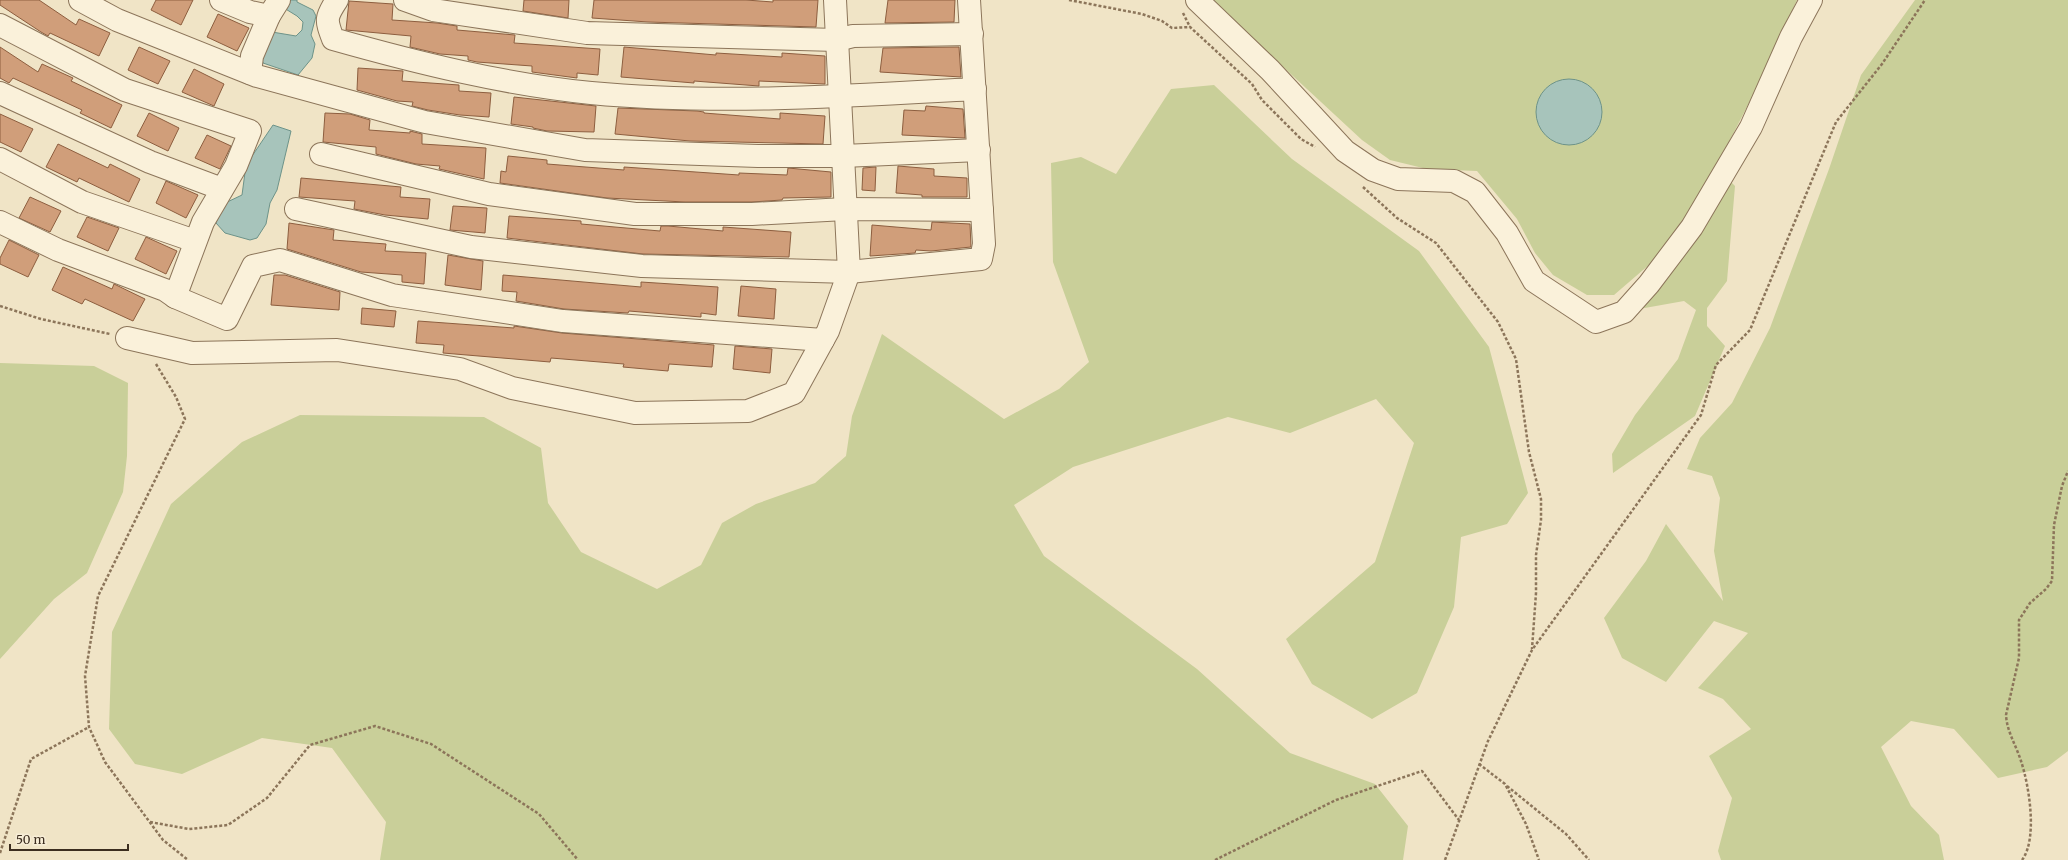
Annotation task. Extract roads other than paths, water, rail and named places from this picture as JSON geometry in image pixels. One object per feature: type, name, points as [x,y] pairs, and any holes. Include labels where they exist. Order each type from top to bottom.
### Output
[{"type":"lane","points":[[80,0],[117,20],[250,73],[425,122],[585,150],[758,156],[842,156],[979,150]]},
{"type":"lane","points":[[221,0],[250,12],[274,8]]},
{"type":"lane","points":[[337,0],[327,14],[326,22],[333,39],[414,62],[469,74],[591,93],[712,98],[839,96],[975,89]]},
{"type":"lane","points":[[405,0],[434,10],[587,33],[770,40],[837,40],[853,36],[972,34]]},
{"type":"lane","points":[[127,338],[192,353],[337,350],[460,369],[512,388],[635,413],[748,411],[794,393],[823,340],[849,272],[835,0]]},
{"type":"lane","points":[[296,208],[471,248],[642,266],[849,272],[981,259],[984,244],[969,0]]},
{"type":"lane","points":[[1197,0],[1270,70],[1350,155],[1373,170],[1398,179],[1454,181],[1475,192],[1507,233],[1534,281],[1596,322],[1624,312],[1649,284],[1692,227],[1750,127],[1791,38],[1811,0]]},
{"type":"lane","points":[[250,73],[252,56],[274,8]]},
{"type":"lane","points":[[0,25],[125,90],[250,131],[236,166],[203,222],[175,297]]},
{"type":"lane","points":[[0,94],[150,162],[222,190]]},
{"type":"lane","points":[[321,154],[489,194],[635,214],[752,214],[845,209],[982,210]]},
{"type":"lane","points":[[0,159],[82,202],[195,241]]},
{"type":"lane","points":[[0,222],[58,250],[165,290],[175,297],[227,319],[253,266],[280,260],[392,295],[563,321],[823,340]]},
{"type":"water","points":[[286,0],[297,0],[297,2],[313,10],[316,16],[311,35],[315,44],[312,58],[298,75],[263,63],[259,50],[272,32],[296,36],[302,30],[303,22],[297,16],[284,8]]},
{"type":"water","points":[[1569,79],[1582,81],[1592,89],[1600,99],[1602,112],[1600,125],[1592,135],[1582,143],[1569,145],[1556,143],[1546,135],[1538,125],[1536,112],[1538,99],[1546,89],[1556,81]]},
{"type":"water","points":[[273,125],[291,131],[277,190],[270,203],[266,224],[257,238],[250,240],[225,233],[216,223],[223,204],[242,195],[246,165]]}]
